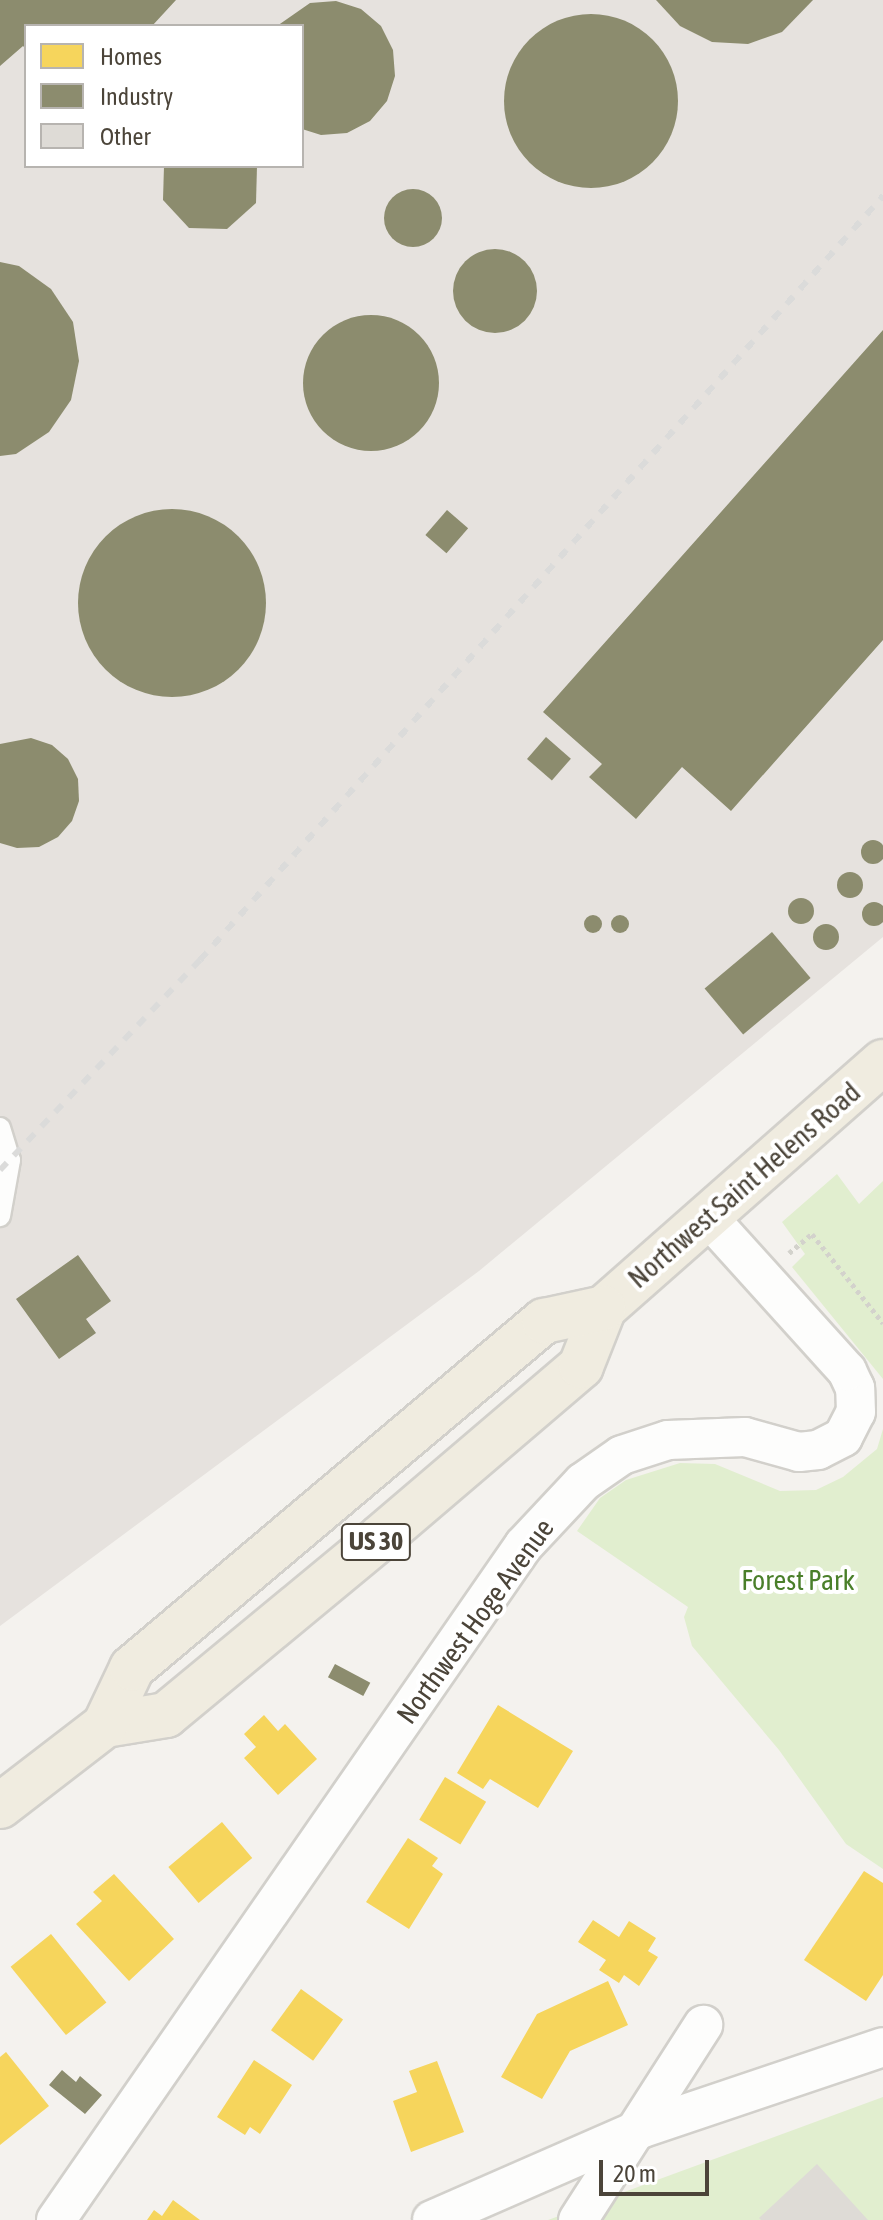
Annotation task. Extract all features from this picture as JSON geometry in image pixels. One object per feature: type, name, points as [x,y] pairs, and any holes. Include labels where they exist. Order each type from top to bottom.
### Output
[{"type":"highway","name":"Northwest Saint Helens Road","points":[[105,1725],[166,1715],[581,1366],[604,1308],[883,1062]]},
{"type":"highway","name":"Northwest Saint Helens Road","points":[[0,1806],[105,1725],[132,1668],[544,1321],[604,1308]]},
{"type":"street","name":"Northwest Hoge Avenue","points":[[56,2220],[524,1545],[583,1482],[622,1455],[668,1440],[745,1437],[799,1452],[818,1450],[843,1437],[856,1412],[855,1388],[847,1371],[708,1217]]},
{"type":"street","points":[[578,2220],[640,2129],[703,2025]]},
{"type":"street","points":[[432,2220],[640,2129],[883,2047]]},
{"type":"lane","points":[[0,1128],[10,1160],[0,1216]]},
{"type":"path","points":[[761,1276],[812,1234],[883,1323]]},
{"type":"shaded area","points":[[0,0],[883,0],[883,937],[479,1271],[0,1626]]},
{"type":"green space","points":[[837,1174],[859,1204],[883,1181],[883,1379],[792,1267],[805,1254],[782,1222]]},
{"type":"green space","name":"Forest Park","points":[[883,1429],[883,1869],[846,1844],[779,1750],[692,1646],[684,1617],[688,1607],[577,1531],[600,1498],[626,1480],[680,1463],[715,1464],[780,1491],[816,1490],[843,1477],[877,1449]]},
{"type":"green space","points":[[883,2097],[883,2220],[548,2220]]},
{"type":"building: Homes","points":[[498,1705],[573,1751],[538,1808],[490,1779],[483,1789],[457,1773]]},
{"type":"building: Homes","points":[[264,1715],[278,1731],[285,1724],[317,1759],[278,1795],[244,1758],[256,1747],[244,1734]]},
{"type":"building: Homes","points":[[445,1777],[486,1802],[460,1845],[419,1820]]},
{"type":"building: Homes","points":[[222,1822],[252,1858],[199,1903],[168,1867]]},
{"type":"building: Homes","points":[[408,1838],[438,1858],[432,1866],[443,1874],[409,1929],[366,1902]]},
{"type":"building: Homes","points":[[864,1871],[883,1883],[883,1975],[866,2001],[804,1960]]},
{"type":"building: Homes","points":[[114,1874],[174,1939],[129,1981],[76,1924],[102,1901],[93,1892]]},
{"type":"building: Homes","points":[[593,1920],[619,1937],[629,1921],[656,1938],[648,1951],[658,1957],[639,1986],[624,1975],[619,1983],[599,1970],[606,1960],[578,1942]]},
{"type":"building: Homes","points":[[51,1934],[106,2002],[66,2035],[11,1967]]},
{"type":"building: Homes","points":[[608,1981],[628,2025],[570,2051],[542,2099],[501,2077],[537,2014]]},
{"type":"building: Homes","points":[[301,1989],[343,2020],[313,2061],[271,2030]]},
{"type":"building: Homes","points":[[6,2052],[49,2106],[0,2145],[0,2057]]},
{"type":"building: Homes","points":[[254,2060],[292,2085],[260,2134],[250,2127],[245,2135],[217,2117]]},
{"type":"building: Homes","points":[[437,2061],[464,2132],[411,2152],[393,2101],[417,2092],[409,2071]]},
{"type":"building: Homes","points":[[173,2200],[200,2220],[147,2220],[154,2210],[162,2216]]},
{"type":"building: Industry","points":[[0,0],[176,0],[154,24],[24,24],[24,47],[0,66]]},
{"type":"building: Industry","points":[[656,0],[813,0],[782,32],[748,44],[712,42],[680,26]]},
{"type":"building: Industry","points":[[336,1],[361,9],[381,26],[393,50],[395,76],[387,101],[370,121],[347,133],[321,135],[304,130],[304,24],[280,24],[310,3]]},
{"type":"building: Industry","points":[[591,14],[624,21],[653,39],[671,68],[678,101],[671,134],[653,163],[624,181],[591,188],[558,181],[529,163],[511,134],[504,101],[511,68],[529,39],[558,21]]},
{"type":"building: Industry","points":[[164,168],[257,168],[256,203],[227,229],[189,228],[163,200]]},
{"type":"building: Industry","points":[[413,189],[424,191],[433,198],[440,207],[440,229],[433,238],[424,245],[413,247],[402,245],[393,238],[386,229],[384,218],[386,207],[393,198],[402,191]]},
{"type":"building: Industry","points":[[495,249],[511,252],[525,261],[534,275],[537,291],[534,307],[525,321],[511,330],[495,333],[479,330],[465,321],[456,307],[453,291],[456,275],[465,261],[479,252]]},
{"type":"building: Industry","points":[[0,262],[19,266],[51,289],[73,322],[79,361],[71,400],[49,432],[16,454],[0,456]]},
{"type":"building: Industry","points":[[371,315],[397,320],[419,335],[434,357],[439,383],[434,409],[419,431],[397,446],[371,451],[345,446],[323,431],[308,409],[303,383],[308,357],[323,335],[345,320]]},
{"type":"building: Industry","points":[[883,330],[883,640],[731,811],[682,767],[636,819],[589,777],[602,764],[543,712]]},
{"type":"building: Industry","points":[[172,509],[208,516],[238,537],[259,567],[266,603],[259,639],[238,669],[208,690],[172,697],[136,690],[106,669],[85,639],[78,603],[85,567],[106,537],[136,516]]},
{"type":"building: Industry","points":[[447,510],[468,528],[446,553],[425,535]]},
{"type":"building: Industry","points":[[546,737],[571,759],[552,781],[527,759]]},
{"type":"building: Industry","points":[[31,738],[52,745],[68,759],[78,779],[79,801],[72,821],[58,837],[39,847],[17,848],[0,843],[0,744]]},
{"type":"building: Industry","points":[[873,840],[882,843],[882,861],[873,864],[864,861],[861,852],[864,843]]},
{"type":"building: Industry","points":[[850,872],[859,876],[863,885],[859,894],[850,898],[841,894],[837,885],[841,876]]},
{"type":"building: Industry","points":[[801,898],[810,902],[814,911],[810,920],[801,924],[792,920],[788,911],[792,902]]},
{"type":"building: Industry","points":[[874,902],[882,906],[882,922],[874,926],[866,922],[862,914],[866,906]]},
{"type":"building: Industry","points":[[593,915],[602,924],[593,933],[584,924]]},
{"type":"building: Industry","points":[[620,915],[629,924],[620,933],[611,924]]},
{"type":"building: Industry","points":[[826,924],[835,928],[839,937],[835,946],[826,950],[817,946],[813,937],[817,928]]},
{"type":"building: Industry","points":[[772,932],[811,978],[743,1035],[705,989]]},
{"type":"building: Industry","points":[[78,1255],[111,1301],[86,1319],[96,1333],[59,1359],[16,1299]]},
{"type":"building: Industry","points":[[335,1664],[370,1683],[363,1696],[328,1677]]},
{"type":"building: Industry","points":[[62,2070],[76,2082],[80,2076],[102,2095],[85,2114],[49,2085]]},
{"type":"building: Other","points":[[817,2164],[868,2220],[759,2218]]},
{"type":"railway","points":[[0,1170],[200,960],[883,196]]}]
